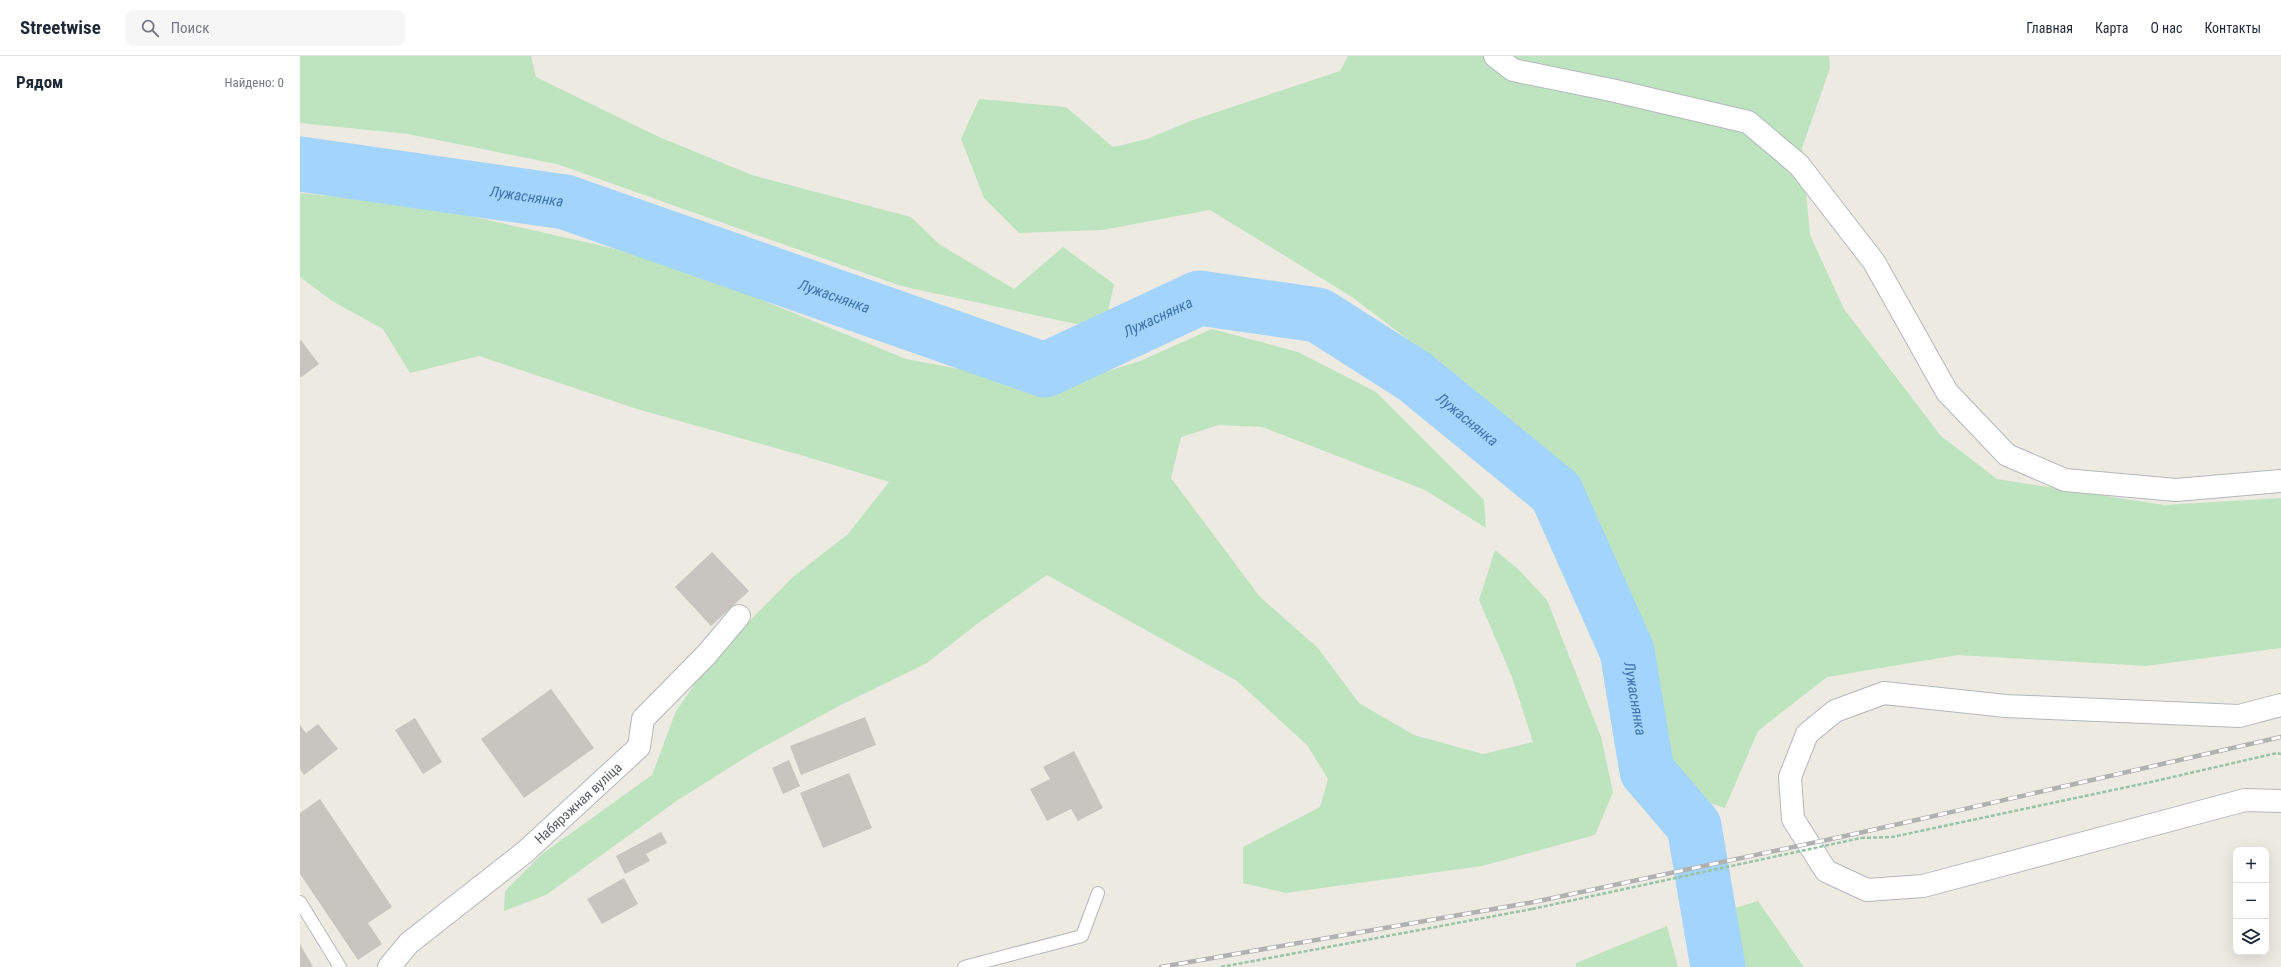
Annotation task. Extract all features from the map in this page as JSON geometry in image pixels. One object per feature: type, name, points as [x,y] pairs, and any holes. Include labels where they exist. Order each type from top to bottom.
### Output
[{"type":"street","points":[[1495,56],[1513,70],[1611,90],[1748,122],[1803,171],[1874,262],[1948,392],[2007,455],[2065,480],[2176,490],[2281,481]]},
{"type":"street","name":"Набярэжная вуліца","points":[[389,967],[409,943],[525,852],[639,747],[643,720],[707,654],[739,616]]},
{"type":"street","points":[[2281,705],[2239,716],[2006,706],[1884,693],[1835,711],[1806,734],[1790,777],[1793,819],[1826,871],[1867,890],[1923,886],[2245,800],[2281,801]]},
{"type":"lane","points":[[964,967],[1082,936],[1098,894]]},
{"type":"lane","points":[[300,902],[340,967]]},
{"type":"path","points":[[1221,967],[1532,909],[1860,838],[1892,837],[2151,782],[2277,753],[2281,754]]},
{"type":"green space","points":[[300,56],[531,56],[536,77],[659,137],[752,175],[911,217],[939,244],[1014,289],[1063,247],[1114,284],[1104,330],[901,286],[557,164],[408,134],[300,123]]},
{"type":"green space","points":[[1348,56],[1829,56],[1830,68],[1802,148],[1810,235],[1844,309],[1941,436],[1997,479],[2164,505],[2281,498],[2281,648],[2146,666],[1958,655],[1827,677],[1758,731],[1725,808],[1658,786],[1642,666],[1603,566],[1476,391],[1352,297],[1210,210],[1102,230],[1019,233],[984,198],[961,139],[979,99],[1066,107],[1113,147],[1147,139],[1193,120],[1340,71]]},
{"type":"green space","points":[[300,193],[427,206],[664,260],[906,359],[1058,387],[1140,361],[1212,329],[1298,352],[1376,392],[1484,500],[1486,528],[1425,490],[1262,427],[1219,425],[1181,437],[1171,478],[1260,597],[1318,648],[1359,703],[1414,735],[1483,754],[1533,742],[1512,677],[1479,600],[1495,550],[1518,569],[1547,600],[1601,737],[1613,792],[1595,835],[1482,866],[1286,893],[1243,883],[1243,847],[1320,807],[1328,779],[1307,745],[1237,681],[1047,575],[977,624],[927,663],[839,706],[756,751],[678,800],[546,895],[504,911],[505,891],[542,854],[652,775],[676,711],[713,658],[794,576],[848,534],[889,482],[804,456],[637,409],[479,356],[410,373],[383,329],[332,301],[300,277]]},
{"type":"green space","points":[[1758,901],[1804,967],[1737,967],[1728,910]]},
{"type":"green space","points":[[1667,926],[1678,967],[1576,967],[1576,963]]},
{"type":"building","points":[[300,339],[319,364],[300,378]]},
{"type":"building","points":[[712,552],[749,591],[711,626],[675,587]]},
{"type":"building","points":[[551,689],[594,748],[524,798],[481,739]]},
{"type":"building","points":[[865,717],[876,745],[801,775],[790,746]]},
{"type":"building","points":[[415,718],[442,762],[423,774],[395,730]]},
{"type":"building","points":[[318,724],[338,749],[304,775],[300,769],[300,725],[306,733]]},
{"type":"building","points":[[1074,751],[1103,808],[1078,821],[1071,809],[1047,821],[1030,789],[1050,779],[1043,767]]},
{"type":"building","points":[[789,760],[800,786],[783,794],[772,768]]},
{"type":"building","points":[[849,773],[872,828],[823,848],[800,793]]},
{"type":"building","points":[[320,799],[392,907],[368,923],[382,944],[358,960],[300,874],[300,813]]},
{"type":"building","points":[[661,832],[667,843],[646,854],[650,861],[625,874],[616,856]]},
{"type":"building","points":[[624,878],[638,904],[602,924],[587,899]]},
{"type":"building","points":[[300,944],[313,967],[300,967]]},
{"type":"waterway","name":"Лужаснянка","points":[[300,164],[565,202],[1045,370],[1199,298],[1318,315],[1414,376],[1556,492],[1627,651],[1647,771],[1694,826],[1718,967]]},
{"type":"railway","points":[[1161,967],[1534,902],[1859,833],[2281,737]]}]
